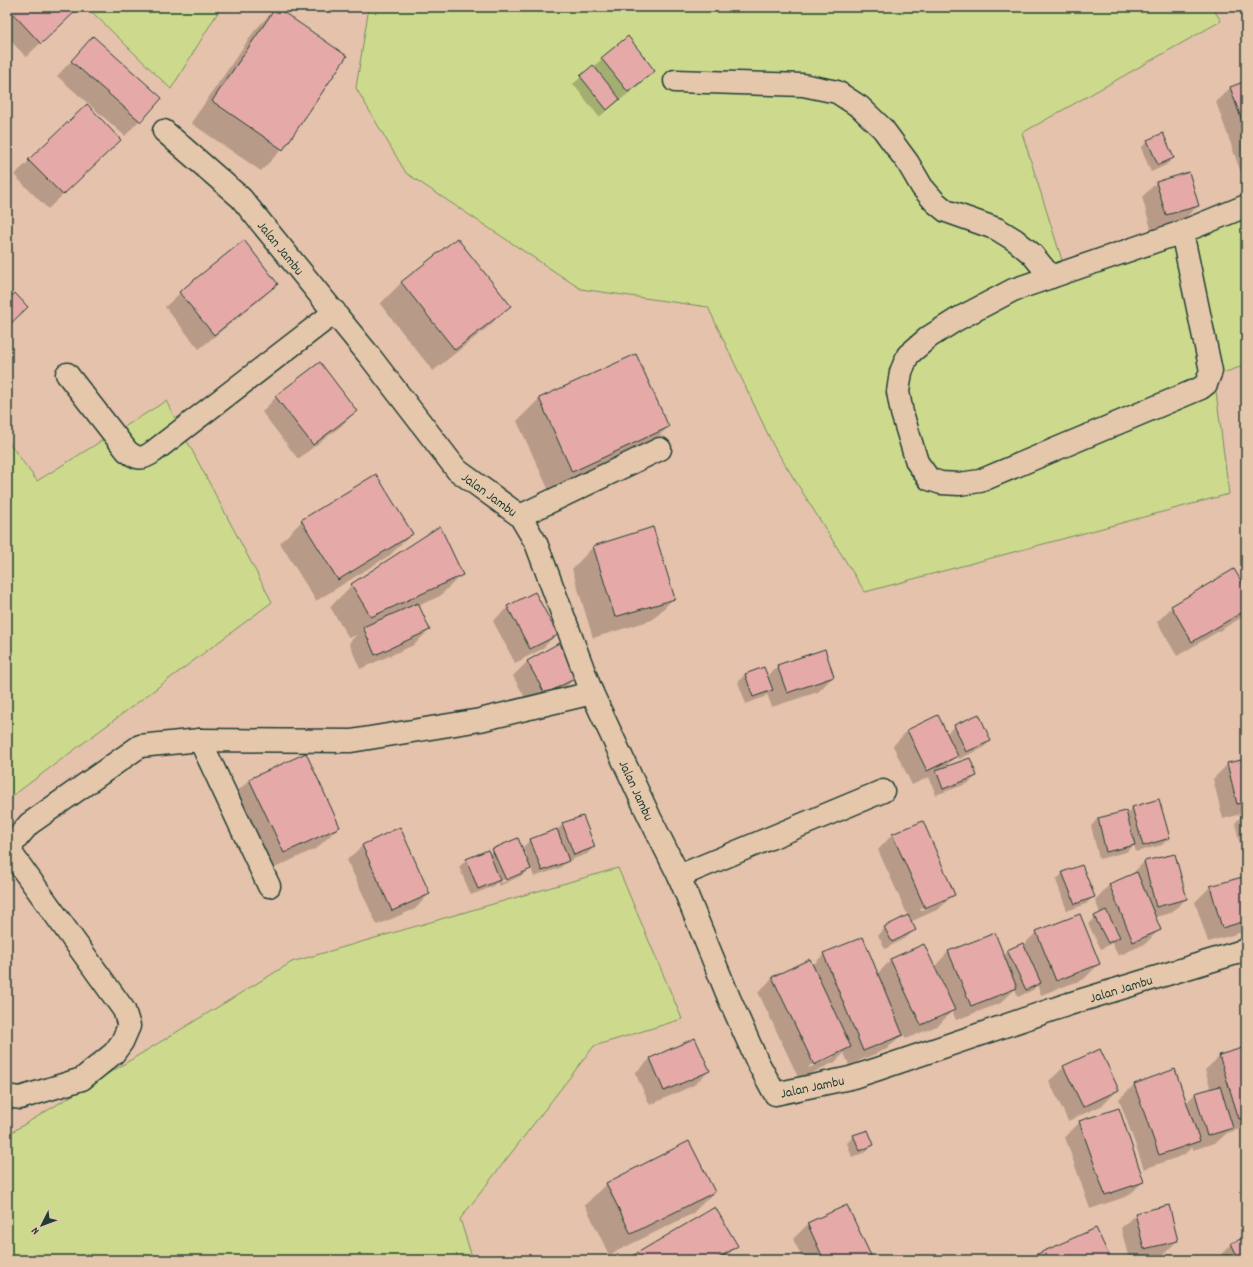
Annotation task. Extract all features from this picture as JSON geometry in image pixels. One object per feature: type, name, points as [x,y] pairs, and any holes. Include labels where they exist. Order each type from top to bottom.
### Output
[{"type":"street","points":[[674,81],[804,85],[837,92],[860,107],[883,129],[908,163],[922,187],[935,202],[946,211],[997,229],[1015,240],[1032,254],[1051,276]]},
{"type":"street","name":"Jalan Jambu","points":[[164,130],[241,198],[335,312],[457,470],[520,516],[536,543],[592,694],[679,876],[729,998],[757,1061],[775,1094],[850,1078],[1069,1004],[1246,950]]},
{"type":"street","points":[[1182,232],[1211,371],[1206,384],[1201,388],[980,481],[947,484],[930,479],[918,462],[902,413],[898,392],[901,372],[908,355],[929,337],[956,320],[1013,290],[1182,232],[1246,206]]},
{"type":"street","points":[[67,374],[127,451],[133,456],[140,458],[147,457],[335,312]]},
{"type":"street","points":[[520,516],[660,449]]},
{"type":"street","points":[[7,1096],[20,1098],[82,1079],[114,1053],[122,1042],[129,1026],[124,1010],[11,853],[13,843],[29,824],[140,746],[200,740],[351,741],[480,720],[592,694]]},
{"type":"street","points":[[200,740],[269,886]]},
{"type":"street","points":[[679,876],[883,791]]},
{"type":"green space","points":[[87,7],[221,7],[171,89]]},
{"type":"green space","points":[[369,7],[1212,7],[1221,21],[1022,133],[1066,273],[1246,202],[1246,365],[1214,376],[1229,494],[865,592],[773,445],[708,307],[581,289],[406,173],[356,88]]},
{"type":"green space","points":[[166,401],[272,602],[7,800],[7,440],[37,481]]},
{"type":"green space","points":[[618,868],[682,1019],[594,1046],[460,1219],[473,1260],[7,1260],[7,1139],[12,1132],[292,962]]},
{"type":"building","points":[[7,7],[80,7],[41,44]]},
{"type":"building","points":[[276,7],[347,56],[283,150],[212,101]]},
{"type":"building","points":[[93,36],[162,98],[141,122],[71,61]]},
{"type":"building","points":[[628,36],[655,71],[628,92],[601,58]]},
{"type":"building","points":[[593,65],[620,99],[607,110],[580,76]]},
{"type":"building","points":[[1246,81],[1246,132],[1230,87]]},
{"type":"building","points":[[87,104],[121,140],[63,195],[28,160]]},
{"type":"building","points":[[1163,133],[1174,158],[1158,165],[1147,140]]},
{"type":"building","points":[[1189,172],[1199,206],[1166,215],[1156,182]]},
{"type":"building","points":[[457,238],[511,306],[455,350],[401,282]]},
{"type":"building","points":[[244,240],[278,284],[214,335],[179,292]]},
{"type":"building","points":[[15,293],[28,307],[7,327],[7,301]]},
{"type":"building","points":[[636,354],[669,427],[572,472],[539,398]]},
{"type":"building","points":[[320,362],[357,411],[313,445],[275,396]]},
{"type":"building","points":[[376,474],[413,534],[338,580],[301,520]]},
{"type":"building","points":[[440,526],[463,575],[371,617],[351,584]]},
{"type":"building","points":[[653,527],[675,599],[615,617],[593,546]]},
{"type":"building","points":[[1234,569],[1246,589],[1246,610],[1192,642],[1171,606]]},
{"type":"building","points":[[535,592],[558,635],[530,649],[507,606]]},
{"type":"building","points":[[418,603],[430,630],[375,655],[363,627]]},
{"type":"building","points":[[559,643],[578,677],[545,694],[527,661]]},
{"type":"building","points":[[825,649],[834,677],[787,693],[777,665]]},
{"type":"building","points":[[764,667],[773,690],[753,697],[745,674]]},
{"type":"building","points":[[979,714],[991,741],[966,752],[954,725]]},
{"type":"building","points":[[938,715],[958,756],[927,771],[907,730]]},
{"type":"building","points":[[306,753],[340,827],[284,853],[249,779]]},
{"type":"building","points":[[970,758],[977,776],[943,789],[936,770]]},
{"type":"building","points":[[1246,759],[1246,802],[1237,804],[1227,763]]},
{"type":"building","points":[[1159,799],[1170,838],[1143,846],[1132,807]]},
{"type":"building","points":[[1126,811],[1135,845],[1106,852],[1098,818]]},
{"type":"building","points":[[1246,814],[1246,835],[1241,815]]},
{"type":"building","points":[[583,816],[595,847],[574,855],[562,823]]},
{"type":"building","points":[[923,821],[955,895],[925,908],[892,834]]},
{"type":"building","points":[[400,827],[430,894],[392,911],[362,845]]},
{"type":"building","points":[[557,829],[569,861],[542,871],[530,839]]},
{"type":"building","points":[[518,838],[531,869],[506,880],[492,849]]},
{"type":"building","points":[[488,850],[500,880],[478,889],[466,859]]},
{"type":"building","points":[[1175,854],[1187,899],[1156,907],[1144,861]]},
{"type":"building","points":[[1082,865],[1095,897],[1075,904],[1062,872]]},
{"type":"building","points":[[1137,872],[1161,930],[1133,942],[1109,884]]},
{"type":"building","points":[[1246,876],[1246,921],[1222,928],[1210,886]]},
{"type":"building","points":[[1106,910],[1120,937],[1108,943],[1094,916]]},
{"type":"building","points":[[1080,914],[1100,964],[1056,981],[1036,931]]},
{"type":"building","points":[[908,915],[916,930],[892,942],[884,927]]},
{"type":"building","points":[[995,933],[1017,988],[971,1006],[948,951]]},
{"type":"building","points":[[863,937],[903,1035],[863,1051],[823,953]]},
{"type":"building","points":[[1023,943],[1041,983],[1026,990],[1007,950]]},
{"type":"building","points":[[924,944],[955,1010],[921,1025],[890,959]]},
{"type":"building","points":[[810,959],[851,1047],[814,1065],[772,977]]},
{"type":"building","points":[[695,1038],[710,1071],[664,1091],[650,1058]]},
{"type":"building","points":[[1246,1047],[1246,1117],[1239,1119],[1219,1055]]},
{"type":"building","points":[[1100,1049],[1119,1090],[1083,1107],[1063,1066]]},
{"type":"building","points":[[1175,1069],[1200,1141],[1159,1155],[1134,1084]]},
{"type":"building","points":[[1220,1086],[1233,1128],[1207,1136],[1195,1093]]},
{"type":"building","points":[[1119,1108],[1144,1182],[1105,1195],[1079,1121]]},
{"type":"building","points":[[868,1130],[874,1145],[860,1151],[853,1135]]},
{"type":"building","points":[[689,1141],[715,1192],[631,1234],[606,1183]]},
{"type":"building","points":[[847,1205],[873,1260],[824,1260],[807,1223]]},
{"type":"building","points":[[1169,1205],[1178,1241],[1144,1249],[1135,1213]]},
{"type":"building","points":[[715,1207],[738,1246],[715,1260],[627,1259]]},
{"type":"building","points":[[1096,1228],[1111,1260],[1037,1260],[1035,1255]]},
{"type":"building","points":[[1246,1237],[1246,1260],[1239,1260],[1231,1243]]},
{"type":"building","points":[[1227,1255],[1229,1260],[1216,1260]]}]
